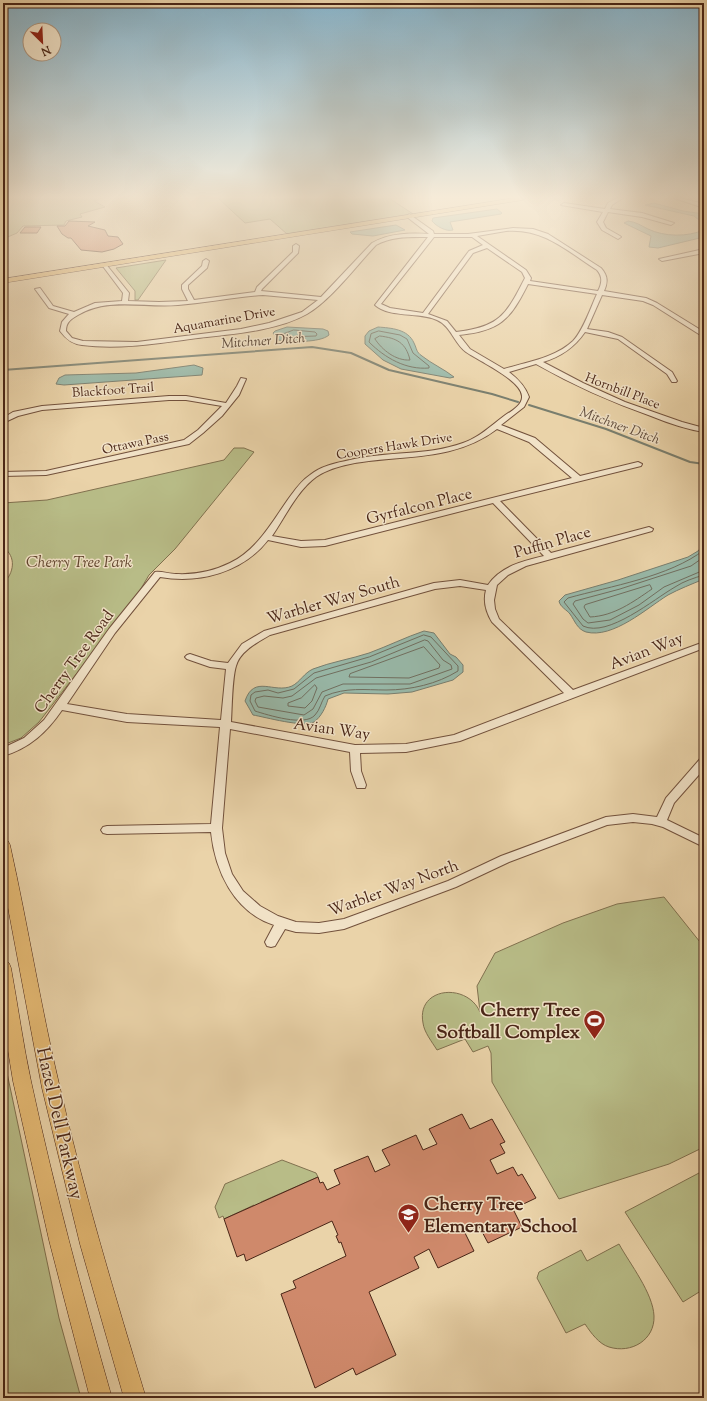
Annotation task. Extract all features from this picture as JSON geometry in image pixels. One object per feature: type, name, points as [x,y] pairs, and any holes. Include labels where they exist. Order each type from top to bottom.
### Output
[{"type":"main road","points":[[3,281],[115,263]]},
{"type":"main road","name":"Hazel Dell Parkway","points":[[3,845],[42,1047],[65,1147],[85,1226],[135,1398]]},
{"type":"main road","name":"Hazel Dell Parkway","points":[[3,968],[22,1080],[38,1157],[74,1302],[101,1398]]},
{"type":"street","points":[[192,302],[185,289],[185,285],[205,267],[206,263]]},
{"type":"street","points":[[258,293],[259,288],[284,263]]},
{"type":"street","name":"Aquamarine Drive","points":[[74,314],[65,323],[63,329],[66,337],[75,342],[90,344],[152,343],[241,331],[272,325],[304,313],[324,299],[357,263]]},
{"type":"street","name":"Coopers Hawk Drive","points":[[158,574],[180,578],[224,568],[240,561],[254,551],[266,537],[304,484],[321,471],[334,466],[353,462],[443,450],[461,446],[481,437],[519,409],[524,403],[526,397],[522,386],[462,346],[455,334],[444,321],[425,314],[379,306],[379,302],[409,263]]},
{"type":"street","points":[[425,314],[463,263]]},
{"type":"street","points":[[455,334],[477,331],[500,323],[506,316],[528,278],[524,271],[513,263]]},
{"type":"street","name":"Aquamarine Drive","points":[[502,372],[538,362],[570,346],[580,337],[605,279],[602,272],[589,263]]},
{"type":"street","points":[[105,265],[126,293],[125,302]]},
{"type":"street","points":[[526,282],[638,298],[650,302],[704,335]]},
{"type":"street","points":[[38,289],[51,307],[74,314],[90,307],[125,302],[166,304],[258,293],[285,294],[324,299]]},
{"type":"street","points":[[583,330],[608,334],[620,338],[670,373],[674,381]]},
{"type":"street","name":"Hornbill Place","points":[[538,362],[575,383],[610,399],[688,427],[704,430]]},
{"type":"street","name":"Ottawa Pass","points":[[3,474],[46,473],[176,445],[198,435],[241,388],[243,379]]},
{"type":"street","name":"Blackfoot Trail","points":[[3,421],[23,412],[42,408],[169,398],[186,398],[226,405]]},
{"type":"street","points":[[496,426],[532,440],[578,479]]},
{"type":"street","name":"Gyrfalcon Place","points":[[266,537],[301,544],[318,544],[638,464]]},
{"type":"street","points":[[494,500],[549,556]]},
{"type":"street","name":"Puffin Place","points":[[490,588],[498,577],[508,570],[549,556],[649,529]]},
{"type":"street","points":[[3,560],[3,571]]},
{"type":"street","name":"Cherry Tree Road","points":[[3,752],[25,743],[38,734],[61,706],[112,632],[158,574]]},
{"type":"street","name":"Warbler Way South","points":[[231,666],[238,654],[254,639],[280,628],[434,586],[460,583],[490,588]]},
{"type":"street","points":[[490,588],[488,599],[489,608],[494,620],[571,694]]},
{"type":"street","name":"Avian Way","points":[[61,706],[127,718],[226,725],[355,749],[406,748],[444,741],[704,645]]},
{"type":"street","points":[[190,657],[210,664],[231,666],[226,725]]},
{"type":"street","name":"Warbler Way North","points":[[226,725],[216,828],[218,851],[227,876],[231,882],[255,909],[281,924],[306,929],[335,927],[452,884],[513,855],[600,823],[633,818],[660,822],[704,843]]},
{"type":"street","points":[[355,749],[356,772],[361,785]]},
{"type":"street","points":[[660,822],[670,801],[704,762]]},
{"type":"street","points":[[107,830],[216,828]]},
{"type":"street","points":[[271,942],[281,924]]},
{"type":"green space","points":[[145,263],[164,263],[138,300],[135,300],[135,291],[116,268]]},
{"type":"green space","name":"Cherry Tree Park","points":[[234,448],[244,448],[254,452],[175,549],[149,575],[136,597],[39,722],[21,738],[3,745],[3,584],[7,580],[12,570],[12,560],[10,555],[3,547],[3,503],[47,500],[224,460]]},
{"type":"green space","name":"Cherry Tree Softball Complex","points":[[664,897],[704,947],[704,1147],[669,1164],[559,1199],[492,1082],[491,1053],[488,1046],[473,1052],[465,1039],[437,1050],[425,1030],[423,1023],[423,1011],[427,1002],[435,996],[444,993],[454,993],[465,996],[474,1002],[480,1012],[477,986],[495,953],[563,923],[617,904]]},
{"type":"green space","points":[[3,1054],[59,1318],[81,1398],[3,1398]]},
{"type":"green space","points":[[282,1160],[316,1173],[318,1177],[261,1202],[263,1208],[256,1211],[254,1205],[224,1219],[223,1216],[219,1218],[215,1207],[225,1184]]},
{"type":"green space","points":[[699,1173],[704,1180],[704,1289],[683,1302],[625,1212]]},
{"type":"green space","points":[[619,1244],[650,1298],[654,1316],[653,1325],[646,1338],[633,1347],[617,1349],[605,1346],[596,1338],[585,1324],[566,1333],[537,1278],[539,1272],[581,1250],[587,1261]]},
{"type":"water","points":[[287,327],[323,329],[328,331],[329,335],[325,338],[312,341],[278,340],[273,333]]},
{"type":"water","points":[[378,327],[399,330],[408,335],[420,355],[454,377],[450,378],[401,369],[383,360],[365,344],[365,336],[369,331]]},
{"type":"water","points":[[194,365],[203,368],[202,375],[64,385],[56,384],[59,378],[65,375],[136,373]]},
{"type":"water","points":[[704,544],[704,579],[668,595],[618,627],[596,633],[583,631],[578,627],[570,614],[562,607],[559,601],[565,595],[618,580],[688,557],[698,551]]},
{"type":"water","points":[[424,631],[434,633],[450,654],[456,657],[463,665],[463,672],[453,680],[412,692],[388,694],[344,693],[328,699],[325,708],[319,717],[314,722],[309,724],[293,723],[253,715],[245,701],[249,693],[254,688],[259,686],[285,688],[292,686],[313,669],[369,653]]},
{"type":"building","name":"Cherry Tree Elementary School","points":[[462,1114],[470,1129],[492,1119],[505,1142],[500,1144],[505,1153],[490,1160],[497,1174],[513,1167],[518,1176],[522,1174],[536,1198],[513,1209],[522,1227],[488,1243],[479,1226],[465,1233],[474,1251],[438,1268],[429,1249],[414,1257],[419,1268],[369,1292],[396,1355],[356,1375],[353,1368],[315,1388],[281,1294],[296,1288],[293,1281],[346,1256],[341,1242],[339,1243],[336,1236],[338,1235],[332,1221],[246,1261],[244,1254],[237,1257],[224,1219],[318,1177],[320,1183],[323,1182],[327,1190],[340,1184],[334,1170],[368,1156],[375,1172],[390,1165],[382,1150],[416,1135],[423,1150],[437,1144],[429,1129]]},
{"type":"waterway","name":"Mitchner Ditch","points":[[3,370],[312,347],[351,353],[389,370],[492,394],[518,402]]},
{"type":"waterway","name":"Mitchner Ditch","points":[[529,405],[606,429],[690,462],[704,464]]},
{"type":"place","name":"Cherry Tree Softball Complex","points":[[595,1040]]},
{"type":"place","name":"Cherry Tree Elementary School","points":[[409,1234]]}]
